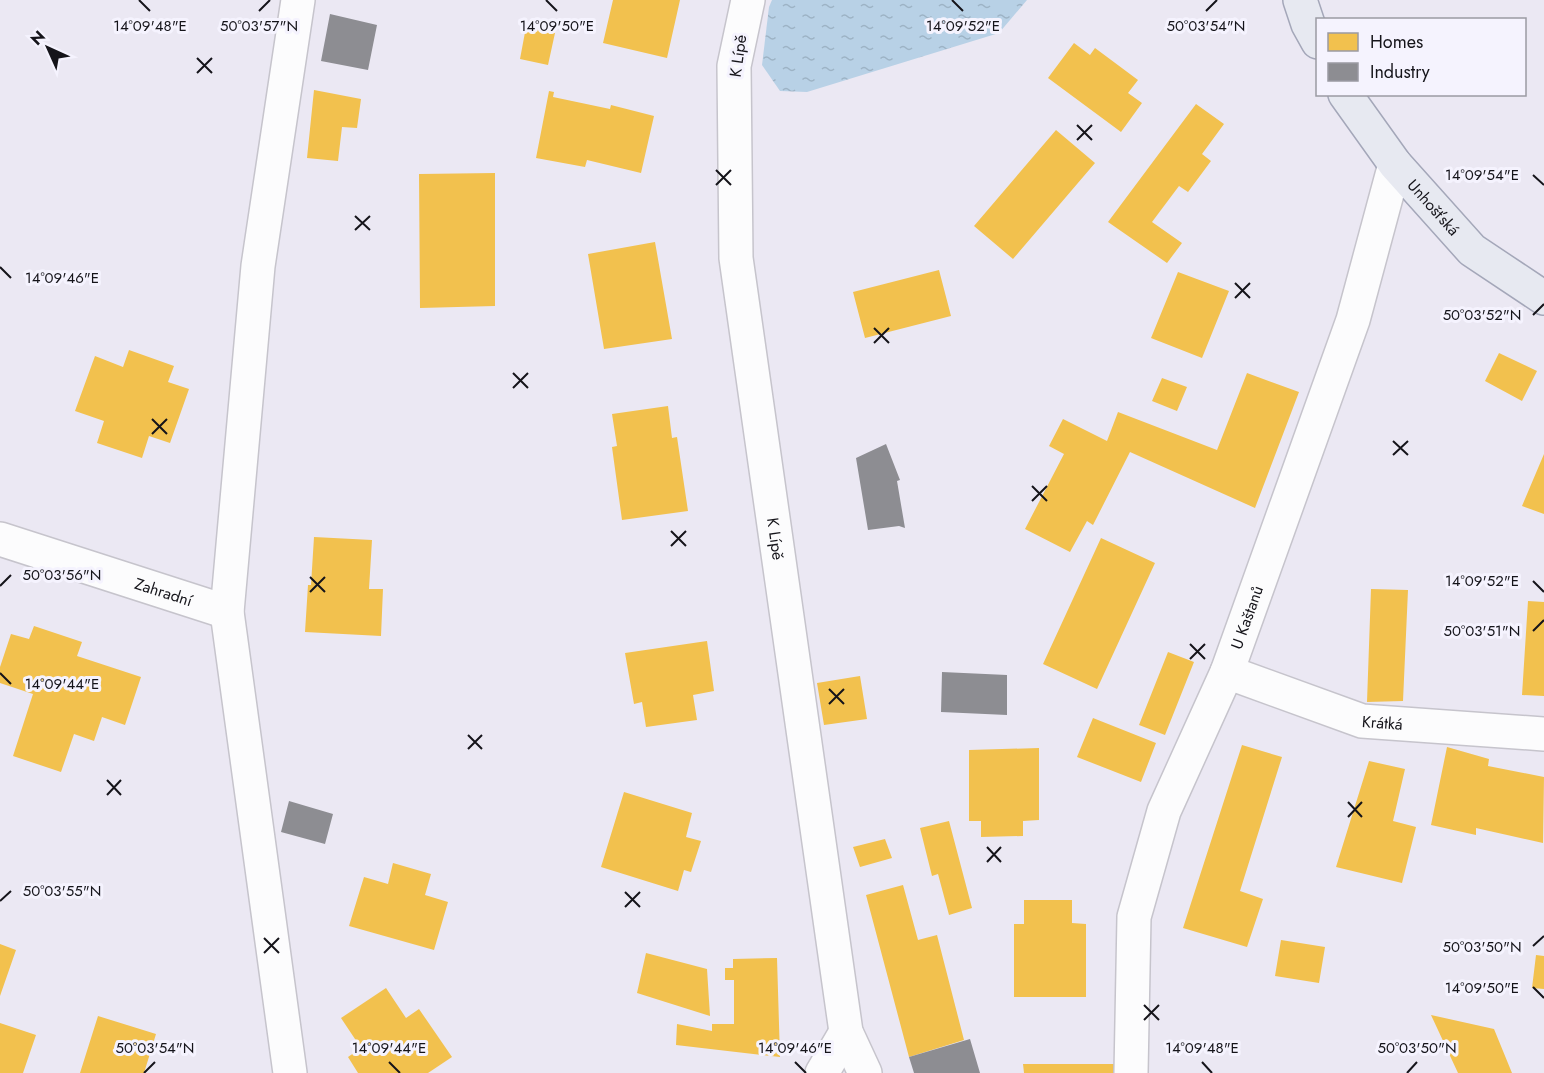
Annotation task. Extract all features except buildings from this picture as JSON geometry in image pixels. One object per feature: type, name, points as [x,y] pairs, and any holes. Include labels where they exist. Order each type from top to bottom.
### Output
[{"type":"main road","points":[[1300,0],[1316,40]]},
{"type":"main road","name":"Unhošťská","points":[[1346,96],[1395,164],[1472,250],[1544,298]]},
{"type":"street","points":[[290,1073],[227,612],[258,266],[298,0]]},
{"type":"street","name":"K Lípě","points":[[748,0],[734,66],[736,258],[846,1032],[865,1073]]},
{"type":"street","name":"U Kaštanů","points":[[1131,1073],[1134,917],[1164,812],[1227,672],[1353,320],[1395,164]]},
{"type":"street","name":"Zahradní","points":[[0,538],[227,612]]},
{"type":"street","name":"Krátká","points":[[1227,672],[1362,721],[1544,734]]},
{"type":"street","points":[[822,1073],[846,1032]]},
{"type":"water","points":[[772,0],[1027,0],[999,33],[807,92],[780,91],[762,65],[769,7]]}]
